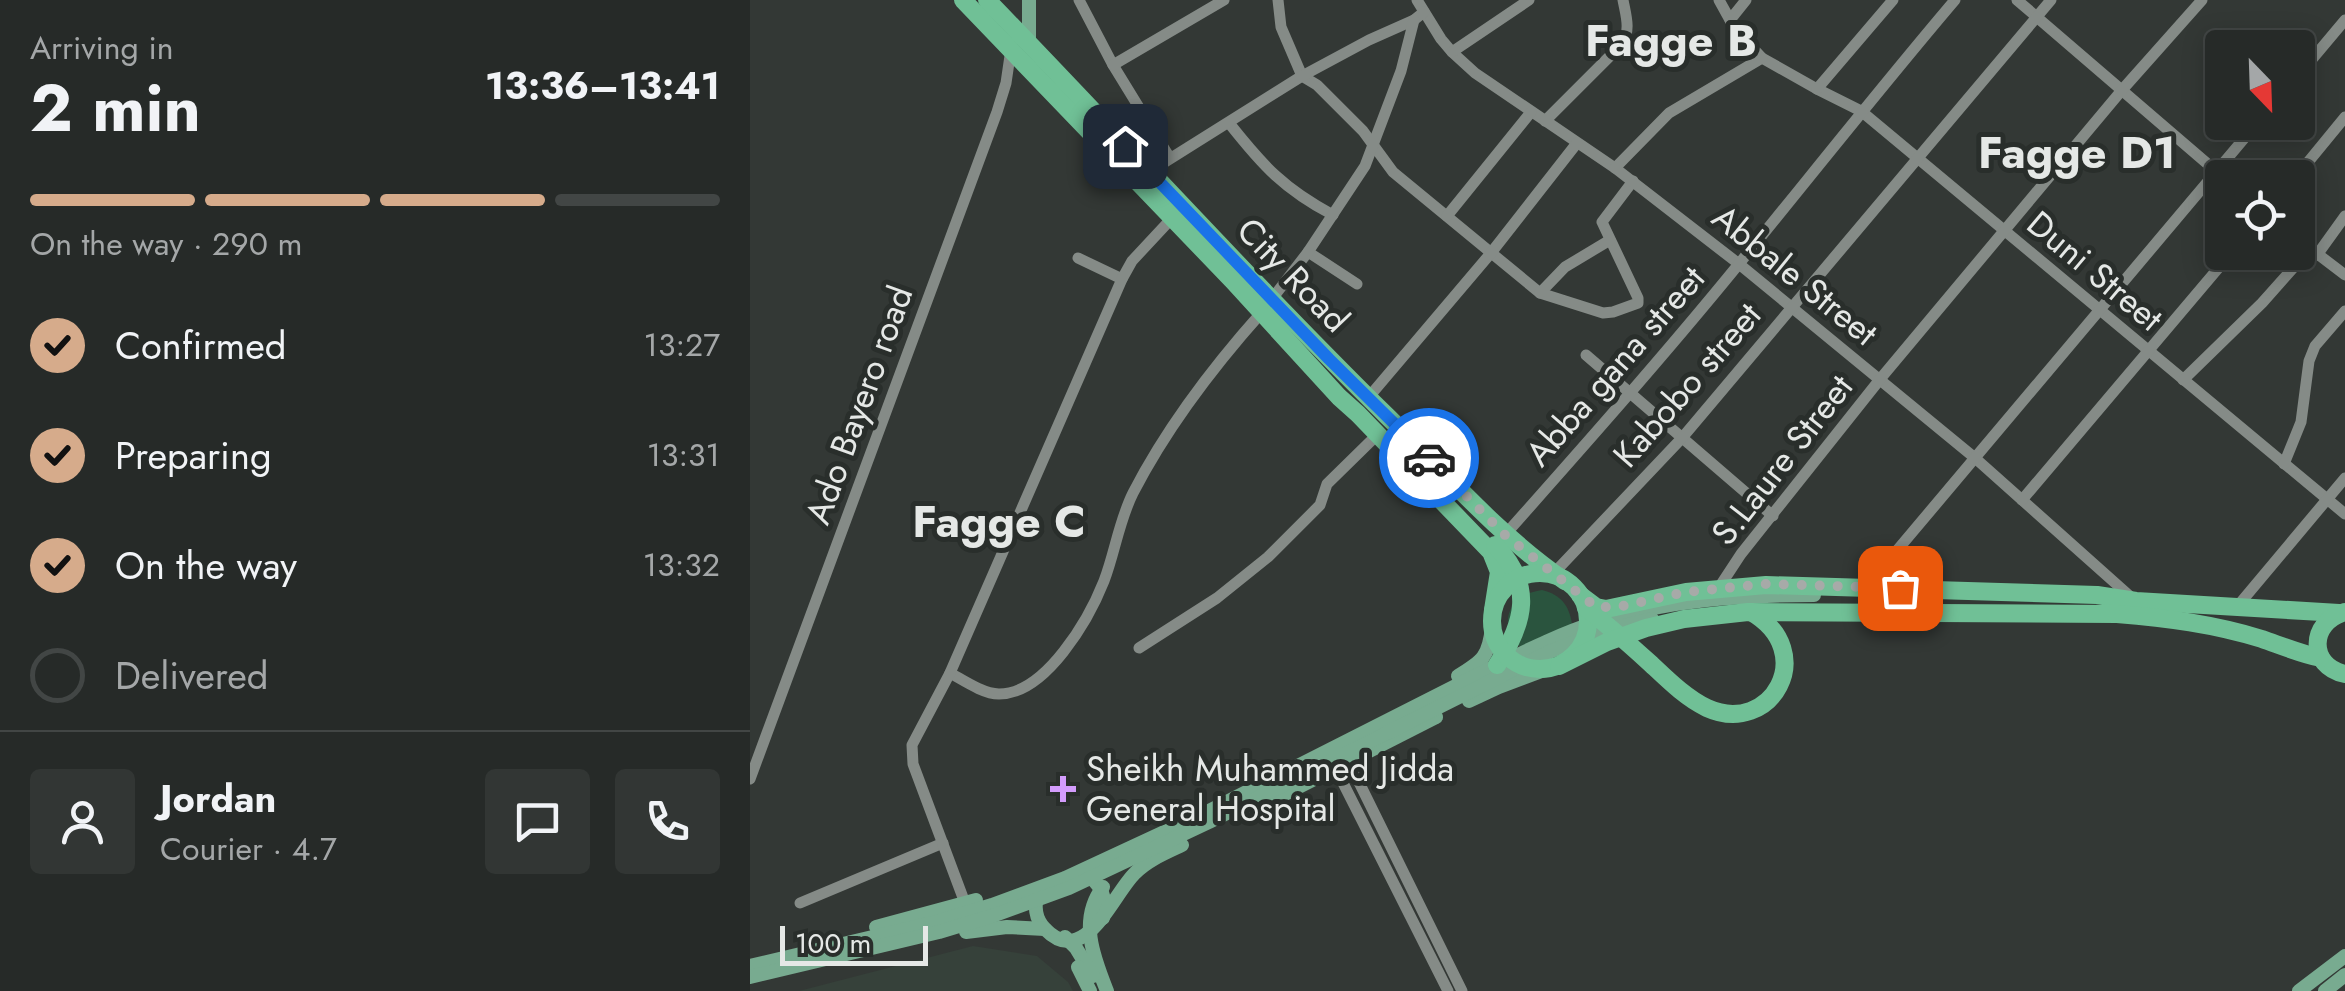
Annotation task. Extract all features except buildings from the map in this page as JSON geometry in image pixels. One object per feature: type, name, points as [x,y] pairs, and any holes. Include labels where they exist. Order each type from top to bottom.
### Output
[{"type":"highway","name":"City Road","points":[[962,0],[1020,45],[1149,172],[1267,306],[1363,406],[1505,535],[1560,577]]},
{"type":"highway","name":"City Road","points":[[994,3],[1020,45],[1173,218],[1267,306]]},
{"type":"highway","name":"City Road","points":[[1363,406],[1377,430],[1490,552]]},
{"type":"highway","points":[[1377,430],[1510,562],[1523,602],[1519,623],[1500,660]]},
{"type":"highway","points":[[1490,552],[1499,572],[1492,618],[1498,645],[1510,660],[1528,668],[1553,667],[1646,628],[1684,619],[1748,612],[2117,614],[2182,619],[2321,658]]},
{"type":"highway","points":[[1492,618],[1499,596],[1522,577],[1560,577],[1677,687],[1707,708],[1726,713],[1752,710],[1770,698],[1785,671],[1785,653],[1778,636],[1771,626],[1744,607]]},
{"type":"highway","points":[[1583,601],[1606,609],[1686,592],[1766,584],[2098,595],[2236,608],[2342,612]]},
{"type":"highway","points":[[1553,667],[1571,658],[1586,635],[1588,621],[1583,601]]},
{"type":"highway","points":[[2342,612],[2329,618],[2318,637],[2321,658],[2342,675]]},
{"type":"main road","points":[[1020,45],[1030,0]]},
{"type":"main road","points":[[750,980],[939,932],[1069,888],[1549,652],[1600,632],[1683,613],[1744,607],[1980,602],[2029,593]]},
{"type":"main road","points":[[750,966],[936,922],[1065,878],[1205,812],[1500,660],[1597,622],[1682,603],[1770,595],[1980,602],[2032,613]]},
{"type":"main road","points":[[750,958],[1044,880],[1463,673],[1486,656],[1492,618]]},
{"type":"main road","points":[[1064,939],[1080,938],[1100,922],[1131,877],[1145,864],[1499,686],[1553,667]]},
{"type":"main road","points":[[1108,991],[1094,958],[1089,926],[1098,894],[1127,861]]},
{"type":"main road","points":[[1061,871],[1086,873],[1103,892],[1106,905],[1100,922],[1107,971],[1116,991]]},
{"type":"main road","points":[[1044,880],[1036,910],[1045,928]]},
{"type":"main road","points":[[995,915],[1026,917],[1059,932],[1076,948],[1099,991]]},
{"type":"main road","points":[[750,980],[966,932],[1045,928],[1064,939],[1090,991]]},
{"type":"main road","points":[[2298,991],[2345,956]]},
{"type":"main road","points":[[2324,991],[2345,975]]},
{"type":"street","points":[[1079,0],[1170,158]]},
{"type":"street","points":[[1114,65],[1224,0]]},
{"type":"street","points":[[1278,0],[1282,27],[1302,76],[1318,85],[1363,131],[1394,172],[1540,293],[1603,313],[1635,306],[1638,298],[1603,226],[1603,219],[1633,182]]},
{"type":"street","name":"Abbale Street","points":[[1418,0],[1419,16],[1475,73],[1615,168],[1739,264],[1976,458],[2136,601]]},
{"type":"street","points":[[1452,52],[1528,0]]},
{"type":"street","points":[[1546,121],[1622,44],[1628,25],[1623,0]]},
{"type":"street","name":"Duni Street","points":[[1719,0],[1730,20],[1762,58],[1861,110],[2345,514]]},
{"type":"street","points":[[1730,20],[1746,0]]},
{"type":"street","points":[[1816,89],[1893,0]]},
{"type":"street","name":"Abba gana street","points":[[1490,552],[1631,393],[1955,0]]},
{"type":"street","points":[[2017,0],[2205,161]]},
{"type":"street","name":"Kabobo street","points":[[1560,577],[2051,0]]},
{"type":"street","name":"S.Laure Street","points":[[1718,589],[1741,554],[1881,378],[2202,0]]},
{"type":"street","points":[[1149,172],[1302,76],[1419,16]]},
{"type":"street","points":[[950,673],[997,694],[1017,690],[1039,676],[1060,655],[1082,625],[1104,580],[1134,491],[1203,380],[1308,252],[1365,166],[1419,16]]},
{"type":"street","points":[[2315,56],[2345,20]]},
{"type":"street","name":"Ado Bayero road","points":[[750,779],[755,752],[1020,45]]},
{"type":"street","points":[[1615,168],[1669,113],[1762,58]]},
{"type":"street","points":[[1447,216],[1531,112]]},
{"type":"street","points":[[2310,160],[2345,117]]},
{"type":"street","points":[[1229,123],[1270,171],[1301,197],[1333,215]]},
{"type":"street","points":[[1363,406],[1577,143]]},
{"type":"street","points":[[1867,586],[2205,191]]},
{"type":"street","points":[[2315,251],[2345,216]]},
{"type":"street","points":[[965,903],[911,755],[912,744],[950,673],[1122,279],[1132,261],[1173,218]]},
{"type":"street","points":[[1540,293],[1566,267],[1610,240]]},
{"type":"street","points":[[1308,252],[1356,284]]},
{"type":"street","points":[[2315,253],[2345,275]]},
{"type":"street","points":[[1078,258],[1122,279]]},
{"type":"street","points":[[2022,500],[2217,270]]},
{"type":"street","points":[[2183,380],[2296,270]]},
{"type":"street","points":[[2284,464],[2301,422],[2315,346],[2345,311]]},
{"type":"street","points":[[1586,355],[1774,516]]},
{"type":"street","points":[[1139,648],[1217,598],[1268,557],[1320,505],[1327,484],[1377,430]]},
{"type":"street","points":[[2236,608],[2345,478]]},
{"type":"street","points":[[1342,766],[1448,991]]},
{"type":"street","points":[[1342,766],[1462,991]]},
{"type":"street","points":[[800,903],[944,843]]},
{"type":"shaded area","points":[[973,946],[1037,956],[1073,991],[799,991]]},
{"type":"green space","points":[[1542,590],[1563,602],[1572,624],[1525,651],[1510,633],[1509,614],[1520,599]]},
{"type":"way so far","points":[[1429,458],[1505,535],[1596,607],[1606,609],[1686,592],[1766,584],[1900,588]]},
{"type":"place","name":"Sheikh Muhammed Jidda General Hospital","points":[[1063,789]]},
{"type":"district","name":"Fagge B","points":[[1671,40]]},
{"type":"district","name":"Fagge D1","points":[[2077,152]]},
{"type":"district","name":"Fagge C","points":[[999,521]]},
{"type":"route","points":[[1125,146],[1429,458]]}]
